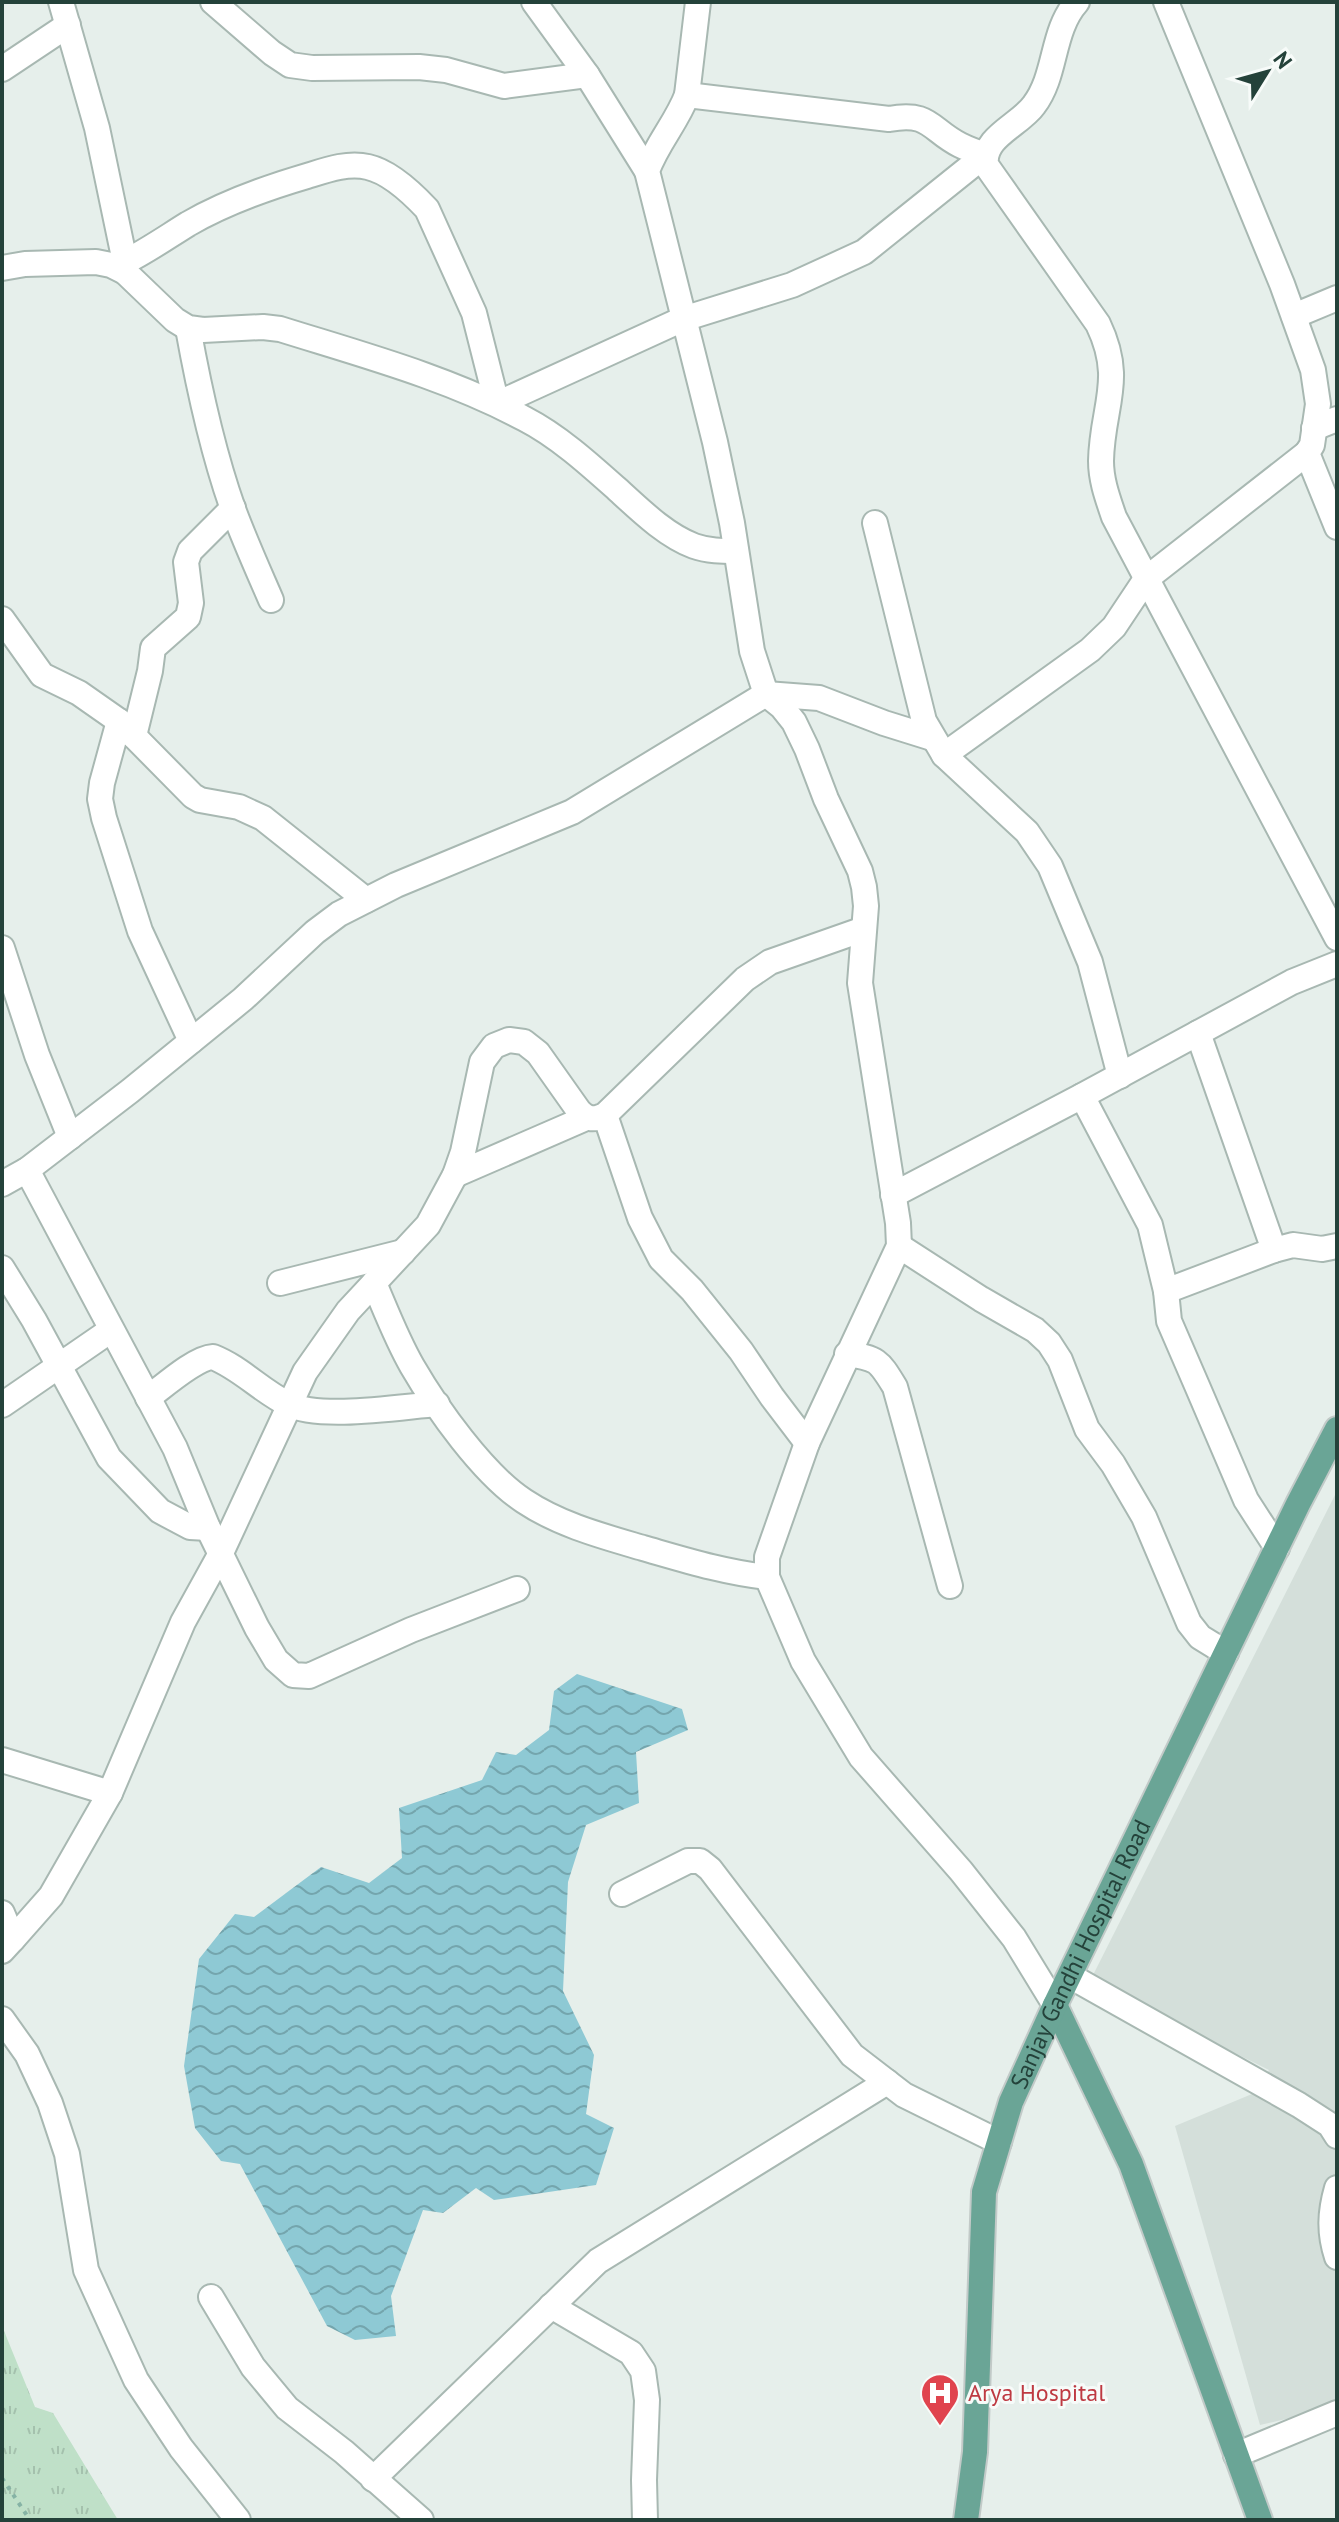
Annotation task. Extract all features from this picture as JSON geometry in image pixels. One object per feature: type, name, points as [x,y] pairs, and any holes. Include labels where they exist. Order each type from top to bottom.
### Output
[{"type":"main road","name":"Sanjay Gandhi Hospital Road","points":[[966,2520],[975,2452],[984,2192],[1011,2102],[1055,2005],[1337,1429]]},
{"type":"main road","points":[[1055,2005],[1131,2164],[1260,2520]]},
{"type":"street","points":[[61,2],[97,128],[125,267],[175,320],[188,328],[203,330],[280,329],[384,362],[497,404],[530,421],[591,465],[667,531],[699,548],[736,551]]},
{"type":"street","points":[[213,2],[290,65],[312,68],[419,67],[446,70],[504,86],[587,75]]},
{"type":"street","points":[[534,2],[587,75],[647,171],[715,442],[752,651],[766,694],[794,722],[860,871],[866,906],[860,968],[861,998],[899,1246],[807,1443],[767,1557],[767,1577],[803,1661],[861,1757],[961,1871],[1014,1938],[1055,2005]]},
{"type":"street","points":[[647,171],[687,95],[698,2]]},
{"type":"street","points":[[1077,2],[1063,23],[1043,91],[1034,105],[989,145],[985,155],[986,165],[1098,324],[1108,345],[1112,387],[1101,463],[1104,490],[1114,517],[1337,938]]},
{"type":"street","points":[[938,746],[1090,650],[1114,627],[1146,579],[1307,453],[1326,423],[1318,404],[1313,370],[1294,316],[1166,2]]},
{"type":"street","points":[[2,69],[68,25]]},
{"type":"street","points":[[687,95],[889,119],[906,116],[930,122],[958,144],[985,155]]},
{"type":"street","points":[[497,404],[683,319],[792,285],[864,252],[985,155]]},
{"type":"street","points":[[2,268],[25,264],[96,262],[125,267],[189,224],[257,191],[335,168],[355,165],[370,167],[386,174],[427,209],[474,313],[497,404]]},
{"type":"street","points":[[1294,316],[1337,298]]},
{"type":"street","points":[[188,328],[200,391],[233,508],[271,600]]},
{"type":"street","points":[[1307,453],[1337,527]]},
{"type":"street","points":[[191,1041],[140,931],[100,799],[102,783],[150,671],[153,648],[183,623],[191,611],[186,568],[190,551],[233,508]]},
{"type":"street","points":[[875,523],[924,721],[938,746],[1027,832],[1050,866],[1090,962],[1120,1076]]},
{"type":"street","points":[[2,619],[42,675],[79,693],[126,729],[193,796],[239,807],[263,818],[366,900]]},
{"type":"street","points":[[2,1184],[27,1170],[191,1041],[339,914],[465,856],[572,812],[766,694],[819,698],[938,746]]},
{"type":"street","points":[[455,1175],[596,1117],[745,979],[770,962],[864,929]]},
{"type":"street","points":[[2,948],[37,1055],[70,1137]]},
{"type":"street","points":[[893,1195],[1292,982],[1337,964]]},
{"type":"street","points":[[1198,1033],[1274,1250]]},
{"type":"street","points":[[8,1945],[51,1896],[110,1793],[183,1622],[220,1555],[305,1372],[329,1335],[428,1225],[455,1175],[463,1152],[482,1062],[494,1046],[509,1040],[524,1042],[538,1053],[596,1117],[661,1259],[692,1290],[741,1351],[807,1443]]},
{"type":"street","points":[[1082,1096],[1150,1225],[1166,1291],[1169,1321],[1246,1500],[1277,1548]]},
{"type":"street","points":[[27,1170],[175,1448],[220,1555],[276,1660],[293,1675],[309,1676],[411,1630],[517,1589]]},
{"type":"street","points":[[1166,1291],[1293,1245],[1322,1249],[1337,1246]]},
{"type":"street","points":[[899,1246],[1035,1330],[1049,1343],[1060,1360],[1087,1429],[1113,1464],[1144,1517],[1189,1623],[1200,1637],[1226,1653]]},
{"type":"street","points":[[280,1283],[403,1252]]},
{"type":"street","points":[[2,1268],[60,1367],[97,1440],[123,1475],[160,1511],[190,1527],[208,1528]]},
{"type":"street","points":[[374,1283],[412,1365],[437,1404],[484,1467],[523,1501],[552,1517],[605,1537],[727,1573],[767,1577]]},
{"type":"street","points":[[2,1405],[111,1330]]},
{"type":"street","points":[[847,1354],[870,1357],[881,1366],[895,1387],[950,1586]]},
{"type":"street","points":[[148,1398],[206,1357],[213,1357],[289,1405],[331,1412],[437,1404]]},
{"type":"street","points":[[2,1760],[110,1793]]},
{"type":"street","points":[[622,1894],[688,1861],[700,1861],[710,1869],[852,2055],[904,2095],[999,2142]]},
{"type":"street","points":[[2,1913],[8,1945]]},
{"type":"street","points":[[1070,1976],[1299,2105],[1330,2125],[1337,2136]]},
{"type":"street","points":[[2,2019],[27,2054],[50,2103],[67,2154],[86,2270],[136,2380],[227,2516]]},
{"type":"street","points":[[373,2479],[598,2261],[887,2082]]},
{"type":"street","points":[[1337,2188],[1331,2212],[1332,2243],[1337,2257]]},
{"type":"street","points":[[211,2297],[253,2367],[287,2408],[344,2452],[421,2520]]},
{"type":"street","points":[[551,2306],[631,2353],[643,2371],[647,2400],[645,2520]]},
{"type":"street","points":[[1236,2455],[1337,2413]]},
{"type":"path","points":[[2,2478],[30,2520]]},
{"type":"shaded area","points":[[1337,1491],[1337,2407],[1260,2425],[1175,2126],[1252,2094],[1269,2070],[1090,1981]]},
{"type":"green space","points":[[2,2326],[35,2407],[53,2413],[118,2520],[2,2520]]},
{"type":"water","points":[[577,1674],[682,1709],[688,1730],[636,1752],[639,1803],[586,1825],[568,1882],[563,1991],[594,2055],[586,2114],[614,2128],[596,2185],[494,2200],[476,2188],[443,2213],[423,2210],[391,2296],[396,2336],[355,2340],[327,2326],[240,2164],[221,2161],[195,2128],[184,2066],[199,1959],[235,1914],[254,1917],[321,1867],[369,1883],[402,1858],[399,1808],[482,1780],[496,1752],[516,1755],[549,1730],[554,1691]]},
{"type":"place","name":"Arya Hospital","points":[[940,2427]]}]
